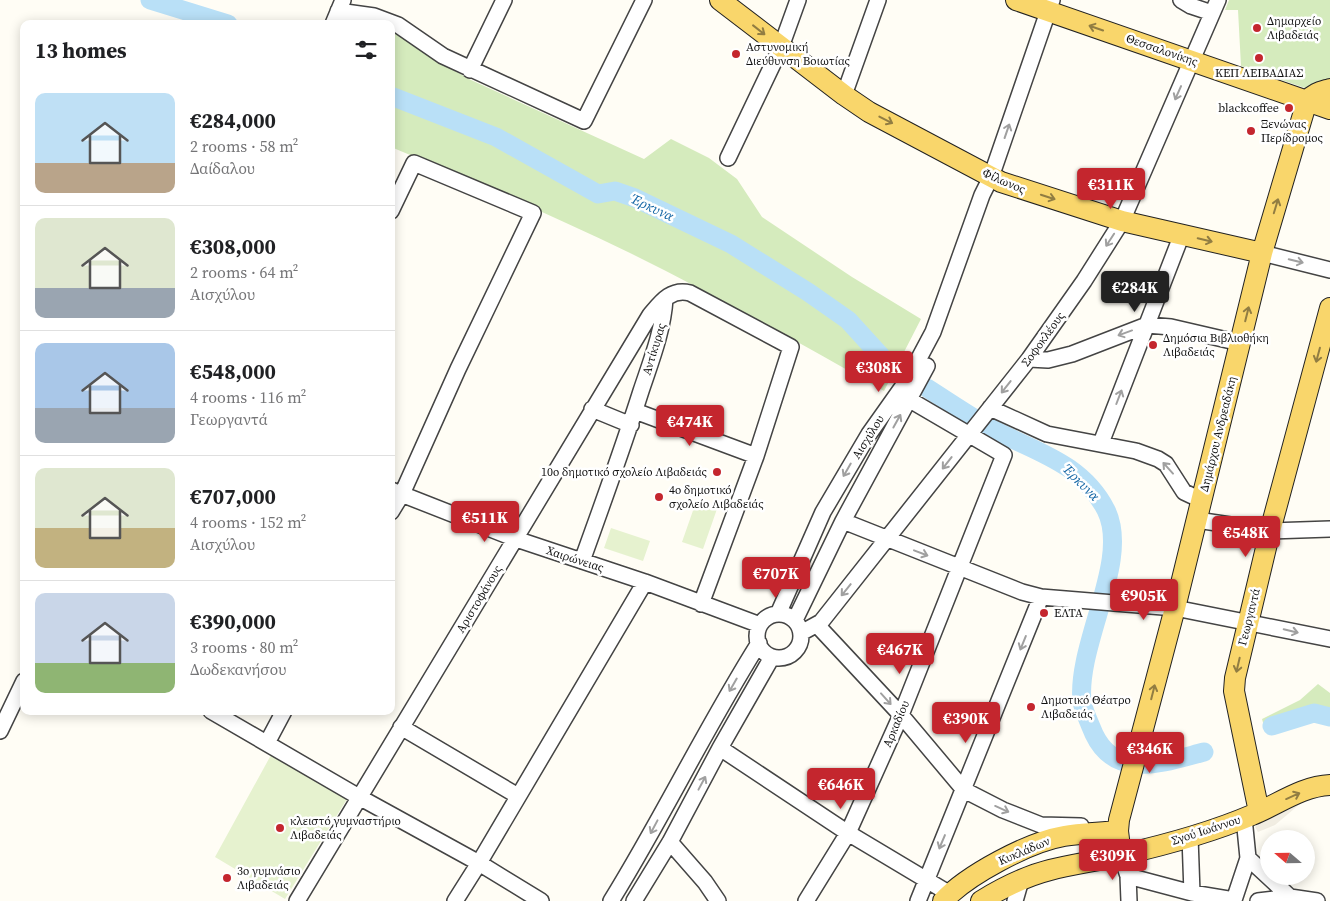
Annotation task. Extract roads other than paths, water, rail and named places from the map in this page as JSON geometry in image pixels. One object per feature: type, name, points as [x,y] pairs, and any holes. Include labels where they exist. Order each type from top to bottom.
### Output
[{"type":"main road","name":"Φίλωνος","points":[[720,0],[844,95],[870,112],[991,177],[1010,185],[1122,221],[1262,253]]},
{"type":"main road","name":"Θεσσαλονίκης","points":[[1016,0],[1050,6],[1192,61],[1330,109]]},
{"type":"main road","points":[[1307,101],[1319,92],[1330,89]]},
{"type":"main road","name":"Δημάρχου Ανδρεαδάκη","points":[[1120,856],[1118,826],[1124,798],[1175,608],[1262,253],[1307,101]]},
{"type":"main road","name":"Γεωργαντά","points":[[1251,815],[1234,691],[1235,678],[1270,531],[1330,308]]},
{"type":"main road","name":"Σγού Ιωάννου","points":[[981,901],[998,890],[1049,870],[1120,856],[1190,838],[1251,815],[1305,791],[1330,785]]},
{"type":"main road","name":"Κυκλάδων","points":[[946,897],[1042,833],[1064,836],[1118,826]]},
{"type":"street","points":[[470,70],[504,0]]},
{"type":"street","points":[[395,24],[443,56],[470,70],[584,121],[644,0]]},
{"type":"street","points":[[728,158],[781,47],[798,0]]},
{"type":"street","points":[[844,95],[878,0]]},
{"type":"street","points":[[1181,0],[1191,6],[1215,7]]},
{"type":"street","name":"Αισχύλου","points":[[778,614],[823,512],[869,434],[903,396],[935,349],[954,303],[989,197],[991,177],[1050,6]]},
{"type":"street","name":"Σοφοκλέους","points":[[821,629],[821,622],[1029,360],[1084,281],[1122,221],[1215,7]]},
{"type":"street","points":[[338,12],[374,16],[385,20]]},
{"type":"street","points":[[395,203],[414,163],[533,213],[396,492]]},
{"type":"street","points":[[1101,443],[1182,234]]},
{"type":"street","name":"Φίλωνος","points":[[1262,253],[1330,270]]},
{"type":"street","points":[[665,299],[681,290],[690,293],[791,347],[756,456],[701,604]]},
{"type":"street","name":"Αριστοφάνους","points":[[297,901],[650,315],[665,299]]},
{"type":"street","name":"Αντίκυρας","points":[[582,561],[633,418],[659,336],[665,299]]},
{"type":"street","points":[[1029,360],[1048,360],[1072,354],[1147,325],[1171,327],[1240,343]]},
{"type":"street","points":[[903,396],[973,430]]},
{"type":"street","name":"Αισχύλου","points":[[799,631],[843,521],[903,396]]},
{"type":"street","points":[[592,410],[633,418],[756,456]]},
{"type":"street","points":[[989,410],[1047,434],[1101,443],[1158,458],[1166,464],[1184,492],[1202,500]]},
{"type":"street","name":"Αρκαδίου","points":[[806,901],[848,833],[901,714],[1004,455],[973,430]]},
{"type":"street","name":"Χαιρώνειας","points":[[396,492],[516,539],[645,582],[760,625]]},
{"type":"street","points":[[1197,520],[1270,531],[1330,529]]},
{"type":"street","points":[[843,521],[1022,592],[1041,597],[1175,608],[1330,639]]},
{"type":"street","points":[[455,901],[645,582]]},
{"type":"street","points":[[918,901],[1041,597]]},
{"type":"street","points":[[799,631],[798,648],[791,655],[782,658],[772,657],[764,652],[759,643],[760,625],[765,620],[778,614],[787,615],[799,631],[813,638],[821,629],[901,714],[964,790],[1042,833]]},
{"type":"street","points":[[611,901],[638,858],[696,750],[759,643]]},
{"type":"street","points":[[634,901],[670,842],[720,748],[772,657]]},
{"type":"street","points":[[0,731],[20,690]]},
{"type":"street","points":[[218,715],[359,797],[479,863],[541,901]]},
{"type":"street","points":[[267,743],[282,715]]},
{"type":"street","points":[[401,727],[518,796]]},
{"type":"street","points":[[720,748],[848,833],[926,881],[946,897]]},
{"type":"street","points":[[1229,900],[1248,858],[1251,815]]},
{"type":"street","points":[[1190,838],[1192,893]]},
{"type":"street","points":[[670,842],[705,882],[718,901]]},
{"type":"street","points":[[1120,856],[1128,876],[1129,901]]},
{"type":"street","points":[[1248,858],[1290,897]]},
{"type":"street","points":[[1128,876],[1192,893],[1244,901]]},
{"type":"street","points":[[1015,901],[1021,880]]},
{"type":"street","points":[[1258,901],[1290,897],[1317,901]]},
{"type":"waterway","name":"Έρκυνα","points":[[150,0],[215,20]]},
{"type":"waterway","name":"Έρκυνα","points":[[395,98],[496,137],[598,194],[615,191],[635,198],[731,244],[808,292],[848,320],[889,365]]},
{"type":"waterway","name":"Έρκυνα","points":[[927,388],[994,430],[1042,453],[1071,470],[1096,494],[1106,510],[1112,530],[1112,553],[1108,577],[1082,679],[1082,702],[1094,734],[1103,749],[1115,758],[1128,763],[1143,764],[1158,763],[1204,752]]},
{"type":"waterway","name":"Έρκυνα","points":[[1272,726],[1314,713],[1330,717]]},
{"type":"place","name":"Δημαρχείο Λιβαδειάς","points":[[1257,28]]},
{"type":"place","name":"Αστυνομική Διεύθυνση Βοιωτίας","points":[[736,54]]},
{"type":"place","name":"ΚΕΠ ΛΕΙΒΑΔΙΑΣ","points":[[1259,58]]},
{"type":"place","name":"blackcoffee","points":[[1289,108]]},
{"type":"place","name":"Ξενώνας Περίδρομος","points":[[1251,131]]},
{"type":"place","name":"Δημόσια Βιβλιοθήκη Λιβαδειάς","points":[[1153,345]]},
{"type":"place","name":"10ο δημοτικό σχολείο Λιβαδειάς","points":[[717,472]]},
{"type":"place","name":"4ο δημοτικό σχολείο Λιβαδειάς","points":[[659,497]]},
{"type":"place","name":"ΕΛΤΑ","points":[[1044,613]]},
{"type":"place","name":"Δημοτικό Θέατρο Λιβαδειάς","points":[[1031,707]]},
{"type":"place","name":"κλειστό γυμναστήριο Λιβαδειάς","points":[[280,828]]},
{"type":"place","name":"3ο γυμνάσιο Λιβαδειάς","points":[[227,878]]}]
